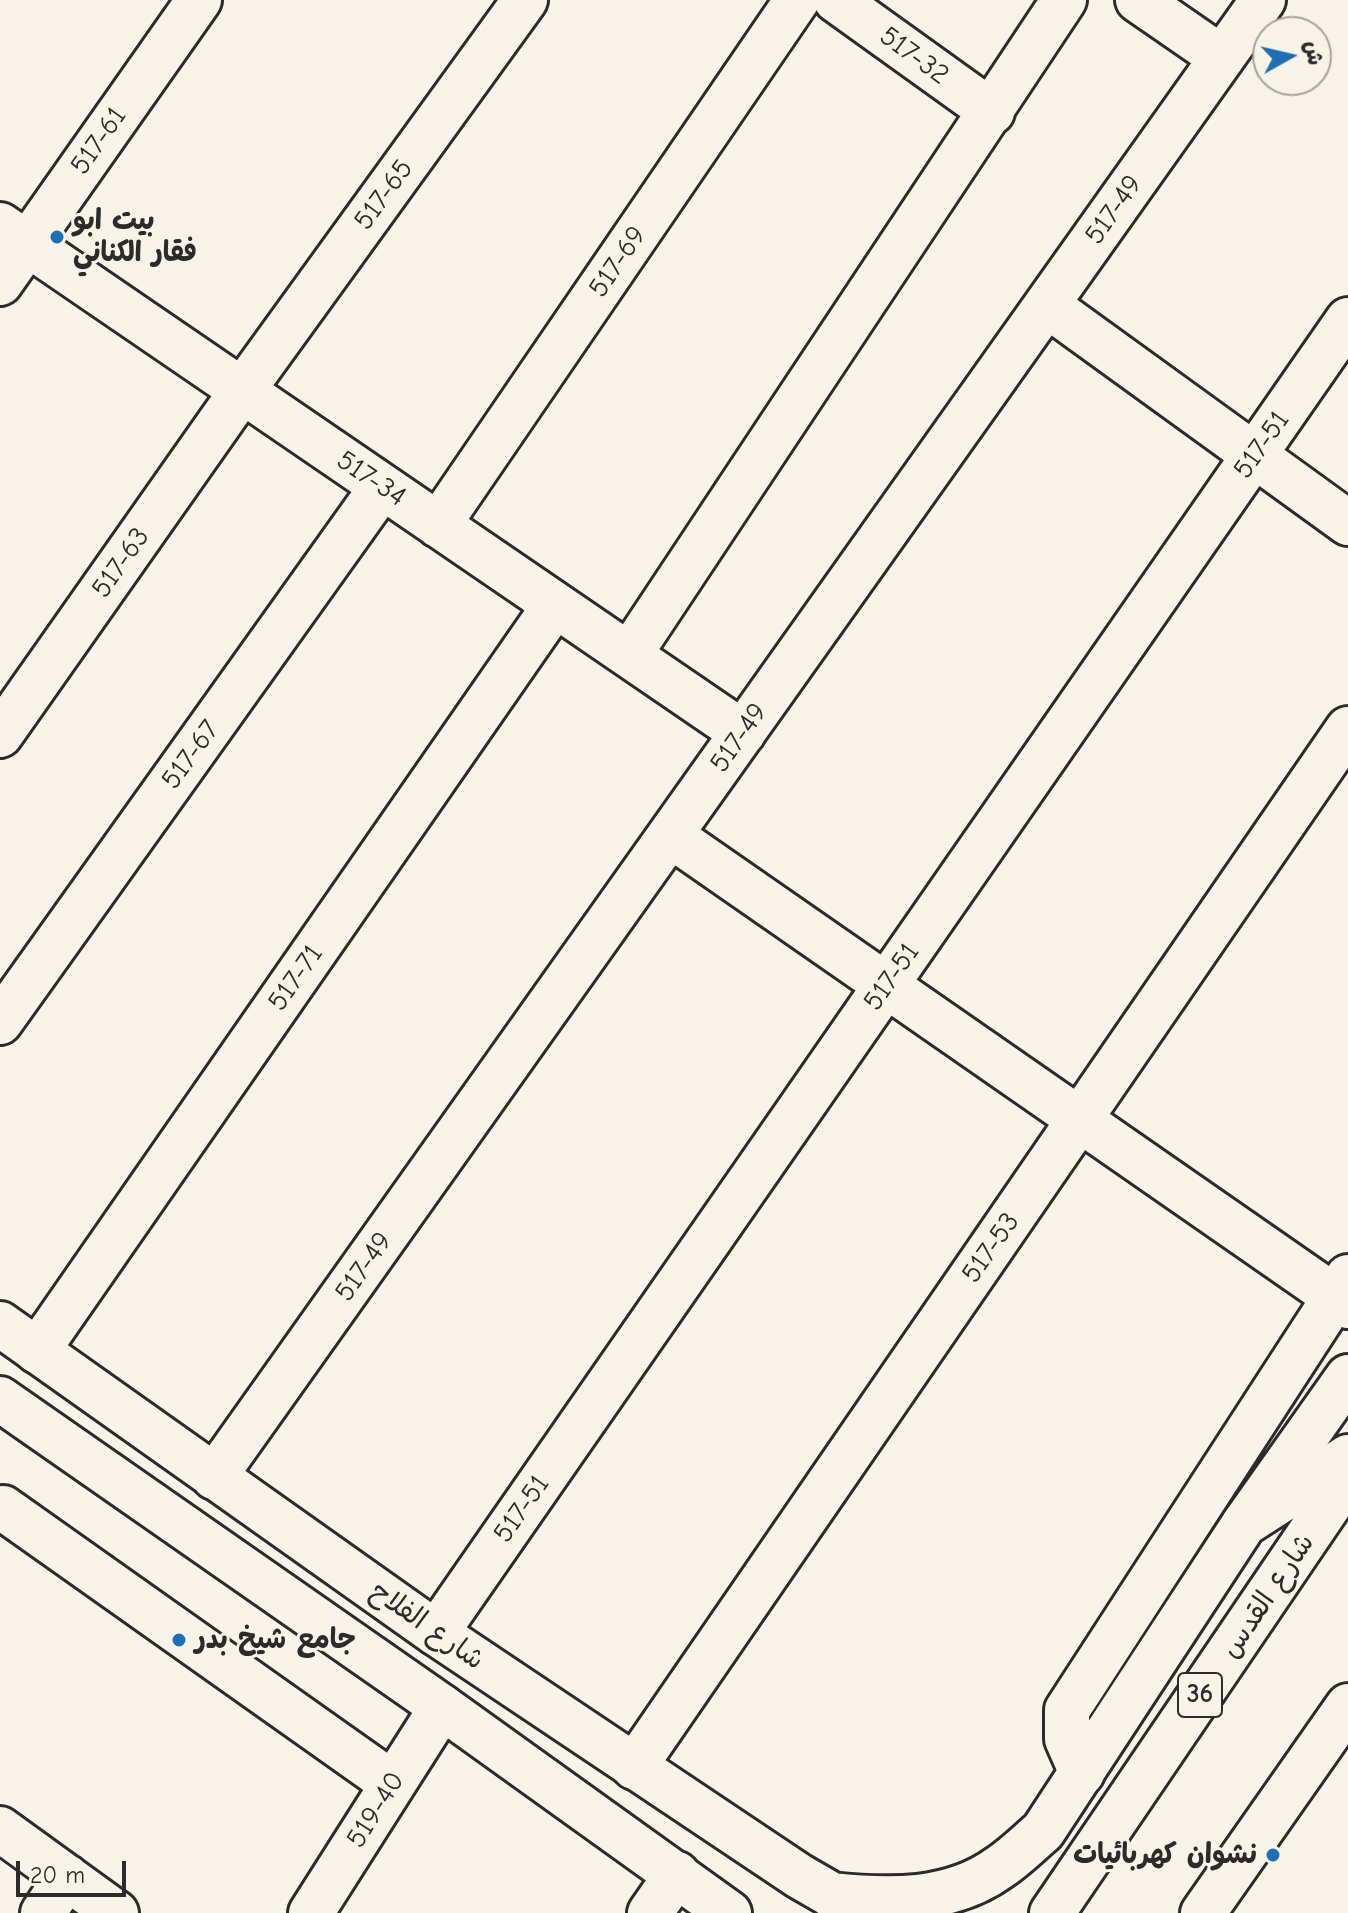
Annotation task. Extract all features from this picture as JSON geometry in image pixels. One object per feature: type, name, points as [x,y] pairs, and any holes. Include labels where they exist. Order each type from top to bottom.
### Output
[{"type":"street","name":"517-61","points":[[0,283],[13,234],[199,0]]},
{"type":"street","name":"517-65","points":[[242,391],[525,0]]},
{"type":"street","name":"517-69","points":[[438,525],[797,0]]},
{"type":"street","name":"517-32","points":[[836,0],[992,112]]},
{"type":"street","points":[[629,655],[1064,0]]},
{"type":"street","points":[[1138,0],[1222,58]]},
{"type":"street","name":"517-49","points":[[214,1477],[1263,0]]},
{"type":"street","name":"517-34","points":[[13,234],[743,733]]},
{"type":"street","points":[[1047,305],[1348,523]]},
{"type":"street","name":"517-51","points":[[436,1633],[1348,320]]},
{"type":"street","name":"517-63","points":[[0,735],[242,391]]},
{"type":"street","name":"517-67","points":[[0,1022],[382,487]]},
{"type":"street","name":"517-71","points":[[37,1351],[555,605]]},
{"type":"street","name":"517-53","points":[[634,1767],[1348,729]]},
{"type":"street","points":[[670,835],[1079,1120],[1343,1293],[1067,1710],[1067,1739],[1082,1773]]},
{"type":"street","name":"شارع الفلاح","points":[[0,1324],[436,1633],[634,1767],[846,1904]]},
{"type":"street","points":[[846,1904],[925,1897],[955,1889],[998,1869],[1043,1831],[1244,1524],[1348,1377]]},
{"type":"street","name":"شارع الفلاح","points":[[0,1399],[442,1707],[729,1913]]},
{"type":"street","points":[[1244,1524],[1348,1457]]},
{"type":"street","name":"شارع القدس","points":[[1052,1913],[1348,1477]]},
{"type":"street","points":[[3,1508],[393,1784]]},
{"type":"street","points":[[1203,1913],[1348,1706]]},
{"type":"street","name":"519-40","points":[[311,1913],[442,1707]]},
{"type":"street","points":[[0,1829],[116,1913]]},
{"type":"street","points":[[650,1913],[677,1874]]},
{"type":"street","points":[[43,1913],[67,1877]]},
{"type":"place","name":"بيت ابو فقار الكناني","points":[[57,237]]},
{"type":"place","name":"جامع شيخ بدر","points":[[179,1640]]},
{"type":"place","name":"نشوان كهربائيات","points":[[1273,1855]]}]
